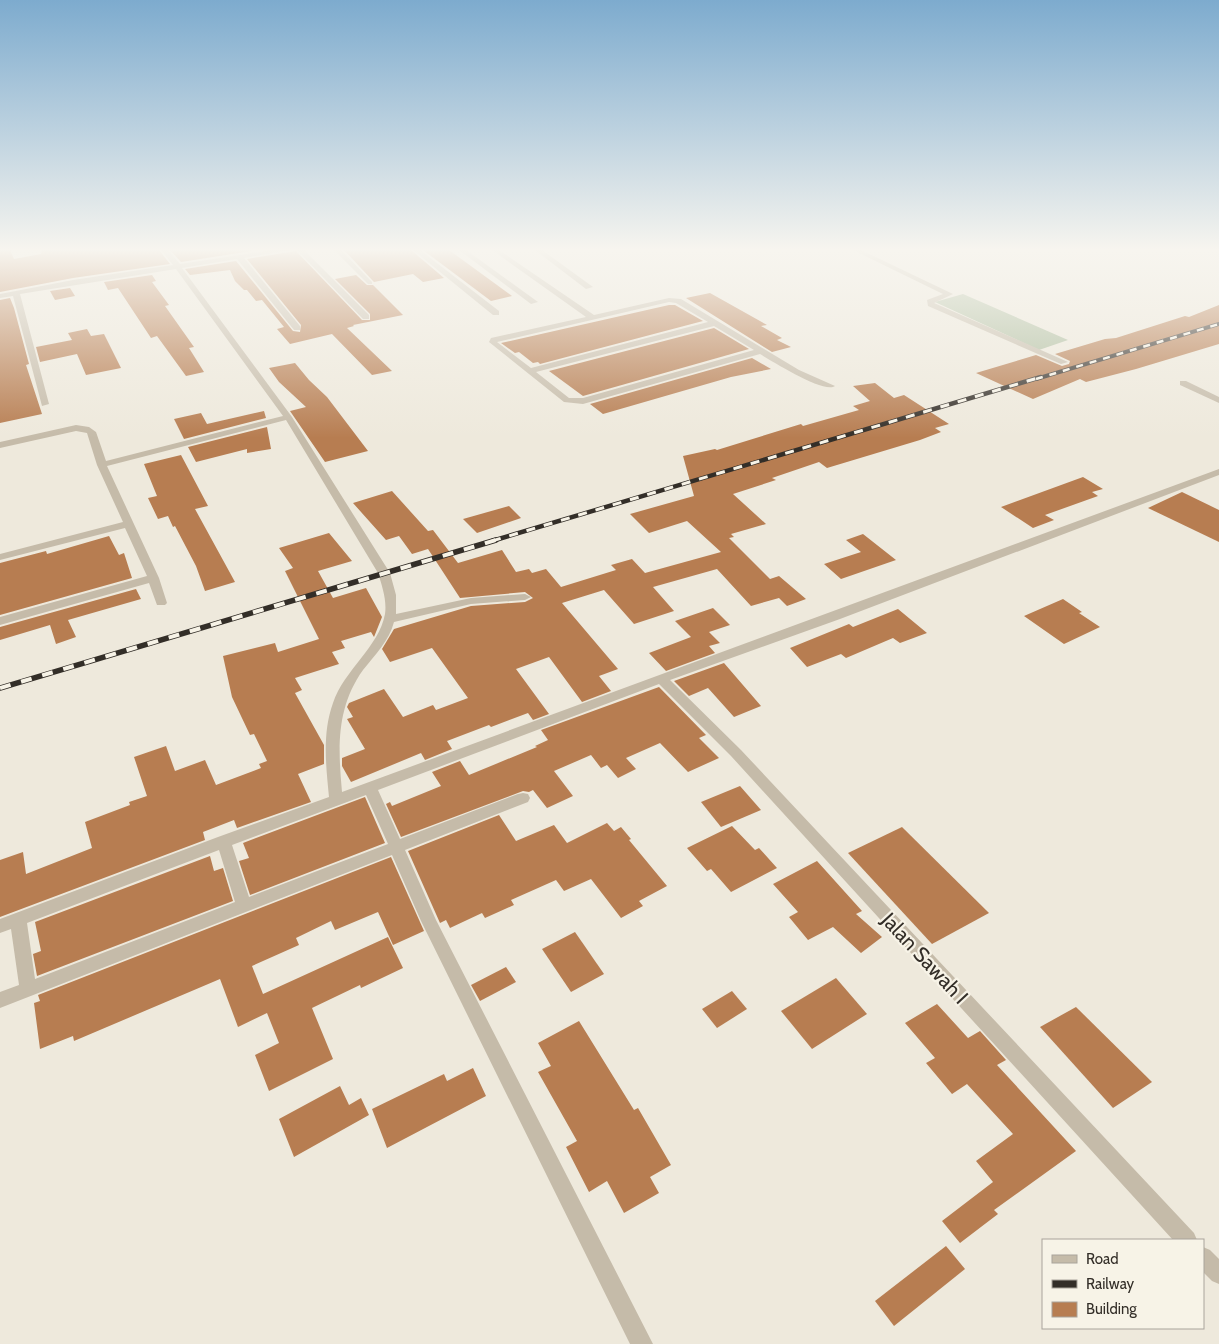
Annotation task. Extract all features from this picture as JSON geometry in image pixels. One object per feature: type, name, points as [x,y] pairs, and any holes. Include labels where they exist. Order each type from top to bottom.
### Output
[{"type":"street","points":[[21,313],[45,404]]},
{"type":"street","points":[[212,313],[288,417],[384,573],[390,589],[391,619],[383,637],[346,686],[337,708],[331,754],[336,799]]},
{"type":"street","points":[[285,313],[298,328]]},
{"type":"street","points":[[363,313],[366,316]]},
{"type":"street","points":[[584,313],[592,318]]},
{"type":"street","points":[[599,313],[602,315]]},
{"type":"street","points":[[612,313],[494,340],[493,344],[567,400],[583,401],[761,351]]},
{"type":"street","points":[[698,313],[796,372],[831,386]]},
{"type":"street","points":[[951,313],[1064,362]]},
{"type":"street","points":[[529,371],[715,323]]},
{"type":"street","points":[[1183,383],[1219,400]]},
{"type":"street","points":[[102,465],[288,417]]},
{"type":"street","points":[[0,445],[76,428],[92,432],[102,465],[153,578],[161,603]]},
{"type":"street","points":[[0,926],[223,841],[836,616],[1219,472]]},
{"type":"street","points":[[0,557],[127,524]]},
{"type":"street","points":[[0,621],[153,578]]},
{"type":"street","points":[[391,619],[478,600],[525,597]]},
{"type":"street","name":"Jalan Sawah I","points":[[661,679],[736,753],[1186,1239]]},
{"type":"street","points":[[370,787],[429,921],[642,1344]]},
{"type":"street","points":[[0,1000],[523,798]]},
{"type":"street","points":[[223,841],[244,906]]},
{"type":"street","points":[[18,918],[28,988]]},
{"type":"street","points":[[1204,1258],[1219,1274]]},
{"type":"green space","points":[[958,313],[1006,313],[1068,340],[1039,350]]},
{"type":"building","points":[[0,313],[15,313],[29,364],[26,365],[42,414],[0,423]]},
{"type":"building","points":[[134,313],[170,313],[194,347],[189,348],[204,372],[186,376],[157,336],[151,338]]},
{"type":"building","points":[[272,313],[278,313],[293,331],[300,332],[301,325],[291,313],[355,313],[362,320],[370,320],[369,313],[401,313],[403,315],[353,325],[347,328],[392,371],[372,375],[332,334],[290,344],[277,329],[284,327]]},
{"type":"building","points":[[635,313],[689,313],[703,321],[540,364],[538,362],[533,363],[519,352],[515,353],[501,343]]},
{"type":"building","points":[[709,313],[745,313],[767,325],[761,326],[782,338],[777,340],[791,347],[772,352]]},
{"type":"building","points":[[1200,313],[1219,313],[1219,344],[1086,382],[1080,379],[1033,399],[976,373],[1036,355],[1062,366],[1069,364],[1070,361],[1055,354],[1105,339],[1116,338],[1185,316],[1189,317]]},
{"type":"building","points":[[714,328],[749,349],[583,396],[549,371]]},
{"type":"building","points":[[87,329],[91,336],[104,334],[121,368],[86,375],[77,354],[40,362],[36,347],[72,340],[68,333]]},
{"type":"building","points":[[752,358],[771,369],[731,377],[603,414],[590,404]]},
{"type":"building","points":[[295,363],[327,397],[368,451],[325,462],[290,411],[306,407],[279,382],[269,368]]},
{"type":"building","points":[[875,383],[894,398],[904,395],[949,424],[935,428],[941,432],[920,440],[827,468],[819,462],[772,478],[776,480],[733,494],[766,524],[731,534],[734,537],[729,538],[770,579],[779,576],[806,599],[787,606],[779,598],[751,606],[717,569],[653,587],[674,611],[634,624],[604,590],[562,603],[618,669],[599,676],[611,691],[582,702],[549,657],[516,669],[549,714],[533,720],[528,713],[491,727],[489,725],[447,741],[452,749],[425,760],[421,753],[351,782],[342,766],[342,758],[365,749],[347,719],[353,717],[347,707],[349,703],[384,689],[403,717],[433,705],[436,710],[468,698],[432,648],[390,662],[382,649],[394,629],[471,606],[525,602],[533,598],[525,592],[460,598],[428,549],[412,554],[399,536],[386,540],[353,503],[392,491],[428,531],[433,530],[458,563],[502,550],[516,572],[529,569],[532,573],[546,569],[561,587],[616,570],[611,565],[632,559],[645,573],[721,552],[687,521],[649,533],[630,514],[694,496],[683,456],[717,450],[801,424],[803,426],[859,410],[853,406],[870,401],[853,386]]},
{"type":"building","points":[[264,411],[266,418],[184,439],[174,419],[201,413],[207,424]]},
{"type":"building","points":[[267,427],[271,449],[247,453],[247,449],[196,462],[188,447]]},
{"type":"building","points":[[181,455],[208,506],[195,509],[235,582],[205,591],[196,566],[175,526],[173,527],[168,516],[158,519],[148,498],[157,496],[144,464]]},
{"type":"building","points":[[1083,477],[1103,489],[1092,492],[1098,496],[1045,515],[1054,520],[1033,528],[1001,507]]},
{"type":"building","points":[[1182,492],[1219,510],[1219,542],[1148,508]]},
{"type":"building","points":[[509,506],[521,518],[477,533],[463,519]]},
{"type":"building","points":[[329,533],[352,561],[318,571],[333,598],[366,588],[382,617],[374,637],[371,632],[341,641],[345,648],[332,652],[339,664],[295,678],[302,690],[295,693],[324,745],[324,764],[298,774],[311,802],[237,828],[234,820],[203,832],[205,840],[0,917],[0,860],[23,852],[26,874],[92,848],[85,822],[130,805],[129,802],[147,796],[134,757],[166,746],[175,771],[205,760],[216,785],[261,768],[259,764],[267,761],[254,734],[250,735],[232,697],[223,656],[275,643],[278,652],[319,639],[285,571],[293,568],[279,548]]},
{"type":"building","points":[[863,534],[896,560],[841,579],[824,564],[861,552],[846,540]]},
{"type":"building","points":[[109,536],[119,555],[124,553],[132,578],[0,615],[0,563],[46,551],[47,554]]},
{"type":"building","points":[[136,589],[141,599],[68,620],[76,637],[56,644],[50,625],[0,640],[0,627]]},
{"type":"building","points":[[1063,599],[1082,612],[1079,613],[1100,627],[1064,644],[1024,616]]},
{"type":"building","points":[[713,608],[730,625],[709,632],[720,643],[709,646],[715,653],[666,671],[649,653],[691,637],[675,621]]},
{"type":"building","points":[[898,609],[927,633],[900,643],[893,638],[846,658],[841,654],[807,667],[790,648],[849,624],[853,627]]},
{"type":"building","points":[[724,663],[761,706],[734,717],[708,688],[689,696],[674,681]]},
{"type":"building","points":[[659,687],[706,735],[699,738],[719,758],[688,772],[660,743],[626,758],[636,769],[618,778],[607,765],[601,768],[591,755],[554,771],[573,796],[547,808],[533,790],[529,792],[523,791],[401,837],[386,804],[390,802],[392,806],[441,786],[432,772],[460,761],[469,775],[537,747],[535,746],[548,740],[541,730]]},
{"type":"building","points":[[740,786],[761,810],[721,827],[701,802]]},
{"type":"building","points":[[365,797],[385,843],[250,895],[239,861],[249,858],[243,843]]},
{"type":"building","points":[[499,815],[516,841],[554,825],[567,843],[607,823],[614,831],[621,827],[631,839],[629,840],[667,886],[639,901],[643,906],[621,918],[591,879],[564,891],[556,880],[511,900],[514,905],[485,918],[482,913],[450,928],[446,920],[440,923],[408,851]]},
{"type":"building","points":[[732,826],[755,850],[759,848],[777,868],[731,892],[711,869],[707,871],[687,848]]},
{"type":"building","points":[[902,827],[989,913],[932,944],[848,853]]},
{"type":"building","points":[[210,856],[214,871],[223,868],[233,901],[37,976],[33,954],[41,951],[35,922]]},
{"type":"building","points":[[391,857],[424,931],[393,945],[378,912],[335,930],[331,921],[296,938],[299,945],[252,966],[263,994],[388,937],[403,968],[361,988],[360,985],[312,1008],[333,1059],[269,1091],[255,1055],[279,1043],[267,1013],[238,1027],[220,979],[74,1041],[73,1036],[40,1049],[34,1003],[40,1001],[38,995]]},
{"type":"building","points":[[817,861],[862,911],[856,914],[882,937],[861,953],[833,927],[808,940],[789,917],[798,912],[773,884]]},
{"type":"building","points":[[575,932],[604,974],[571,992],[542,949]]},
{"type":"building","points":[[506,967],[516,982],[480,1001],[471,985]]},
{"type":"building","points":[[836,978],[867,1014],[812,1049],[781,1011]]},
{"type":"building","points":[[732,991],[747,1009],[717,1028],[702,1009]]},
{"type":"building","points":[[937,1004],[968,1038],[980,1031],[1006,1060],[997,1065],[1076,1151],[994,1210],[998,1214],[960,1243],[942,1221],[993,1182],[976,1161],[1013,1134],[967,1084],[952,1094],[926,1063],[935,1058],[905,1023]]},
{"type":"building","points":[[1076,1007],[1152,1082],[1113,1108],[1040,1027]]},
{"type":"building","points":[[579,1021],[634,1110],[638,1108],[671,1165],[650,1177],[659,1193],[624,1213],[607,1181],[589,1192],[566,1147],[577,1141],[538,1072],[551,1066],[538,1043]]},
{"type":"building","points":[[473,1068],[486,1096],[387,1148],[372,1109],[444,1074],[447,1081]]},
{"type":"building","points":[[340,1086],[349,1105],[361,1098],[369,1115],[294,1157],[279,1119]]},
{"type":"building","points":[[946,1246],[965,1269],[894,1326],[875,1301]]},
{"type":"railway","points":[[1036,379],[1219,324]]},
{"type":"railway","points":[[492,541],[1041,377]]},
{"type":"railway","points":[[0,688],[496,540]]}]
